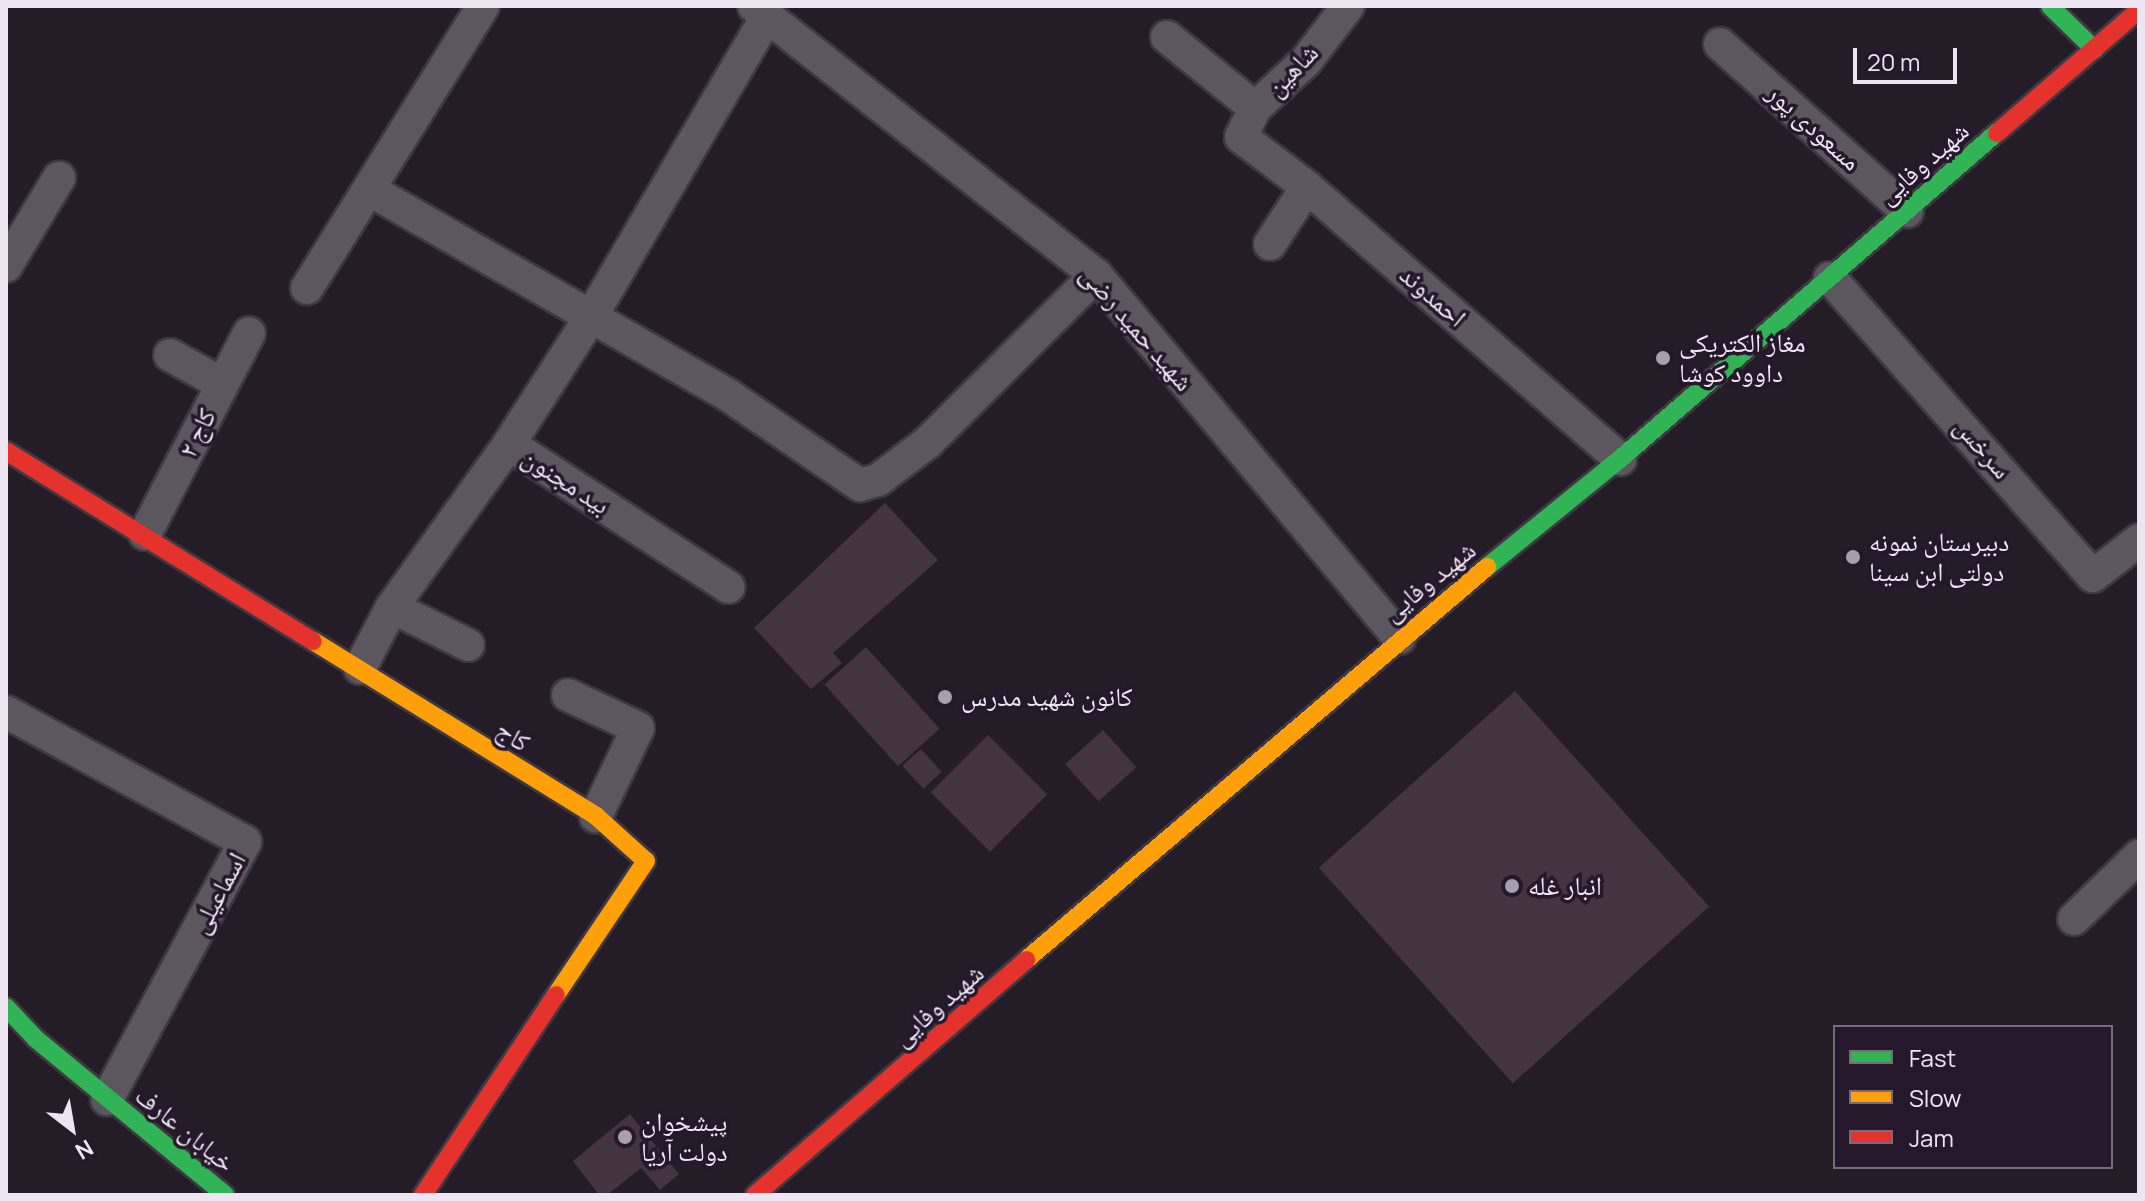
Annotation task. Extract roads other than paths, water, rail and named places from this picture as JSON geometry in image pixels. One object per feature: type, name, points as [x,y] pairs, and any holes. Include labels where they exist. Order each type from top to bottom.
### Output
[{"type":"main road","points":[[2050,6],[2094,49]]},
{"type":"main road","name":"شهید وفایی","points":[[755,1195],[1399,638],[1620,459],[2139,10]]},
{"type":"main road","name":"کاج","points":[[6,451],[145,534],[596,816],[646,861],[423,1195]]},
{"type":"main road","name":"خیابان عارف","points":[[6,1007],[107,1099],[225,1195]]},
{"type":"street","points":[[307,288],[483,6]]},
{"type":"street","name":"شاهین","points":[[1241,137],[1255,108],[1306,61],[1348,6]]},
{"type":"street","points":[[509,444],[592,315],[760,11]]},
{"type":"street","name":"شهید حمید رضی","points":[[760,11],[1096,275],[1399,638]]},
{"type":"street","points":[[1167,37],[1255,108]]},
{"type":"street","name":"مسعودی پور","points":[[1720,44],[1907,211]]},
{"type":"street","name":"احمدوند","points":[[1241,137],[1307,187],[1620,459]]},
{"type":"street","points":[[6,266],[59,178]]},
{"type":"street","points":[[1270,244],[1307,187]]},
{"type":"street","points":[[370,190],[728,395],[860,485],[878,480],[928,442],[1096,275]]},
{"type":"street","name":"سرخس","points":[[1830,278],[2093,576],[2139,540]]},
{"type":"street","name":"کاج ۲","points":[[145,534],[249,333]]},
{"type":"street","points":[[170,355],[222,384]]},
{"type":"street","name":"بید مجنون","points":[[360,668],[392,607],[509,444],[728,587]]},
{"type":"street","points":[[392,607],[468,645]]},
{"type":"street","points":[[568,695],[638,728],[596,816]]},
{"type":"street","name":"اسماعیلی","points":[[6,712],[245,842],[107,1099]]},
{"type":"street","points":[[2074,919],[2139,856]]},
{"type":"place","name":"مغاز الکتریکی داوود کوشا","points":[[1663,358]]},
{"type":"place","name":"دبیرستان نمونه دولتی ابن سینا","points":[[1853,557]]},
{"type":"place","name":"کانون شهید مدرس","points":[[945,697]]},
{"type":"place","name":"انبار غله","points":[[1512,886]]},
{"type":"place","name":"پیشخوان دولت آریا","points":[[625,1137]]}]
